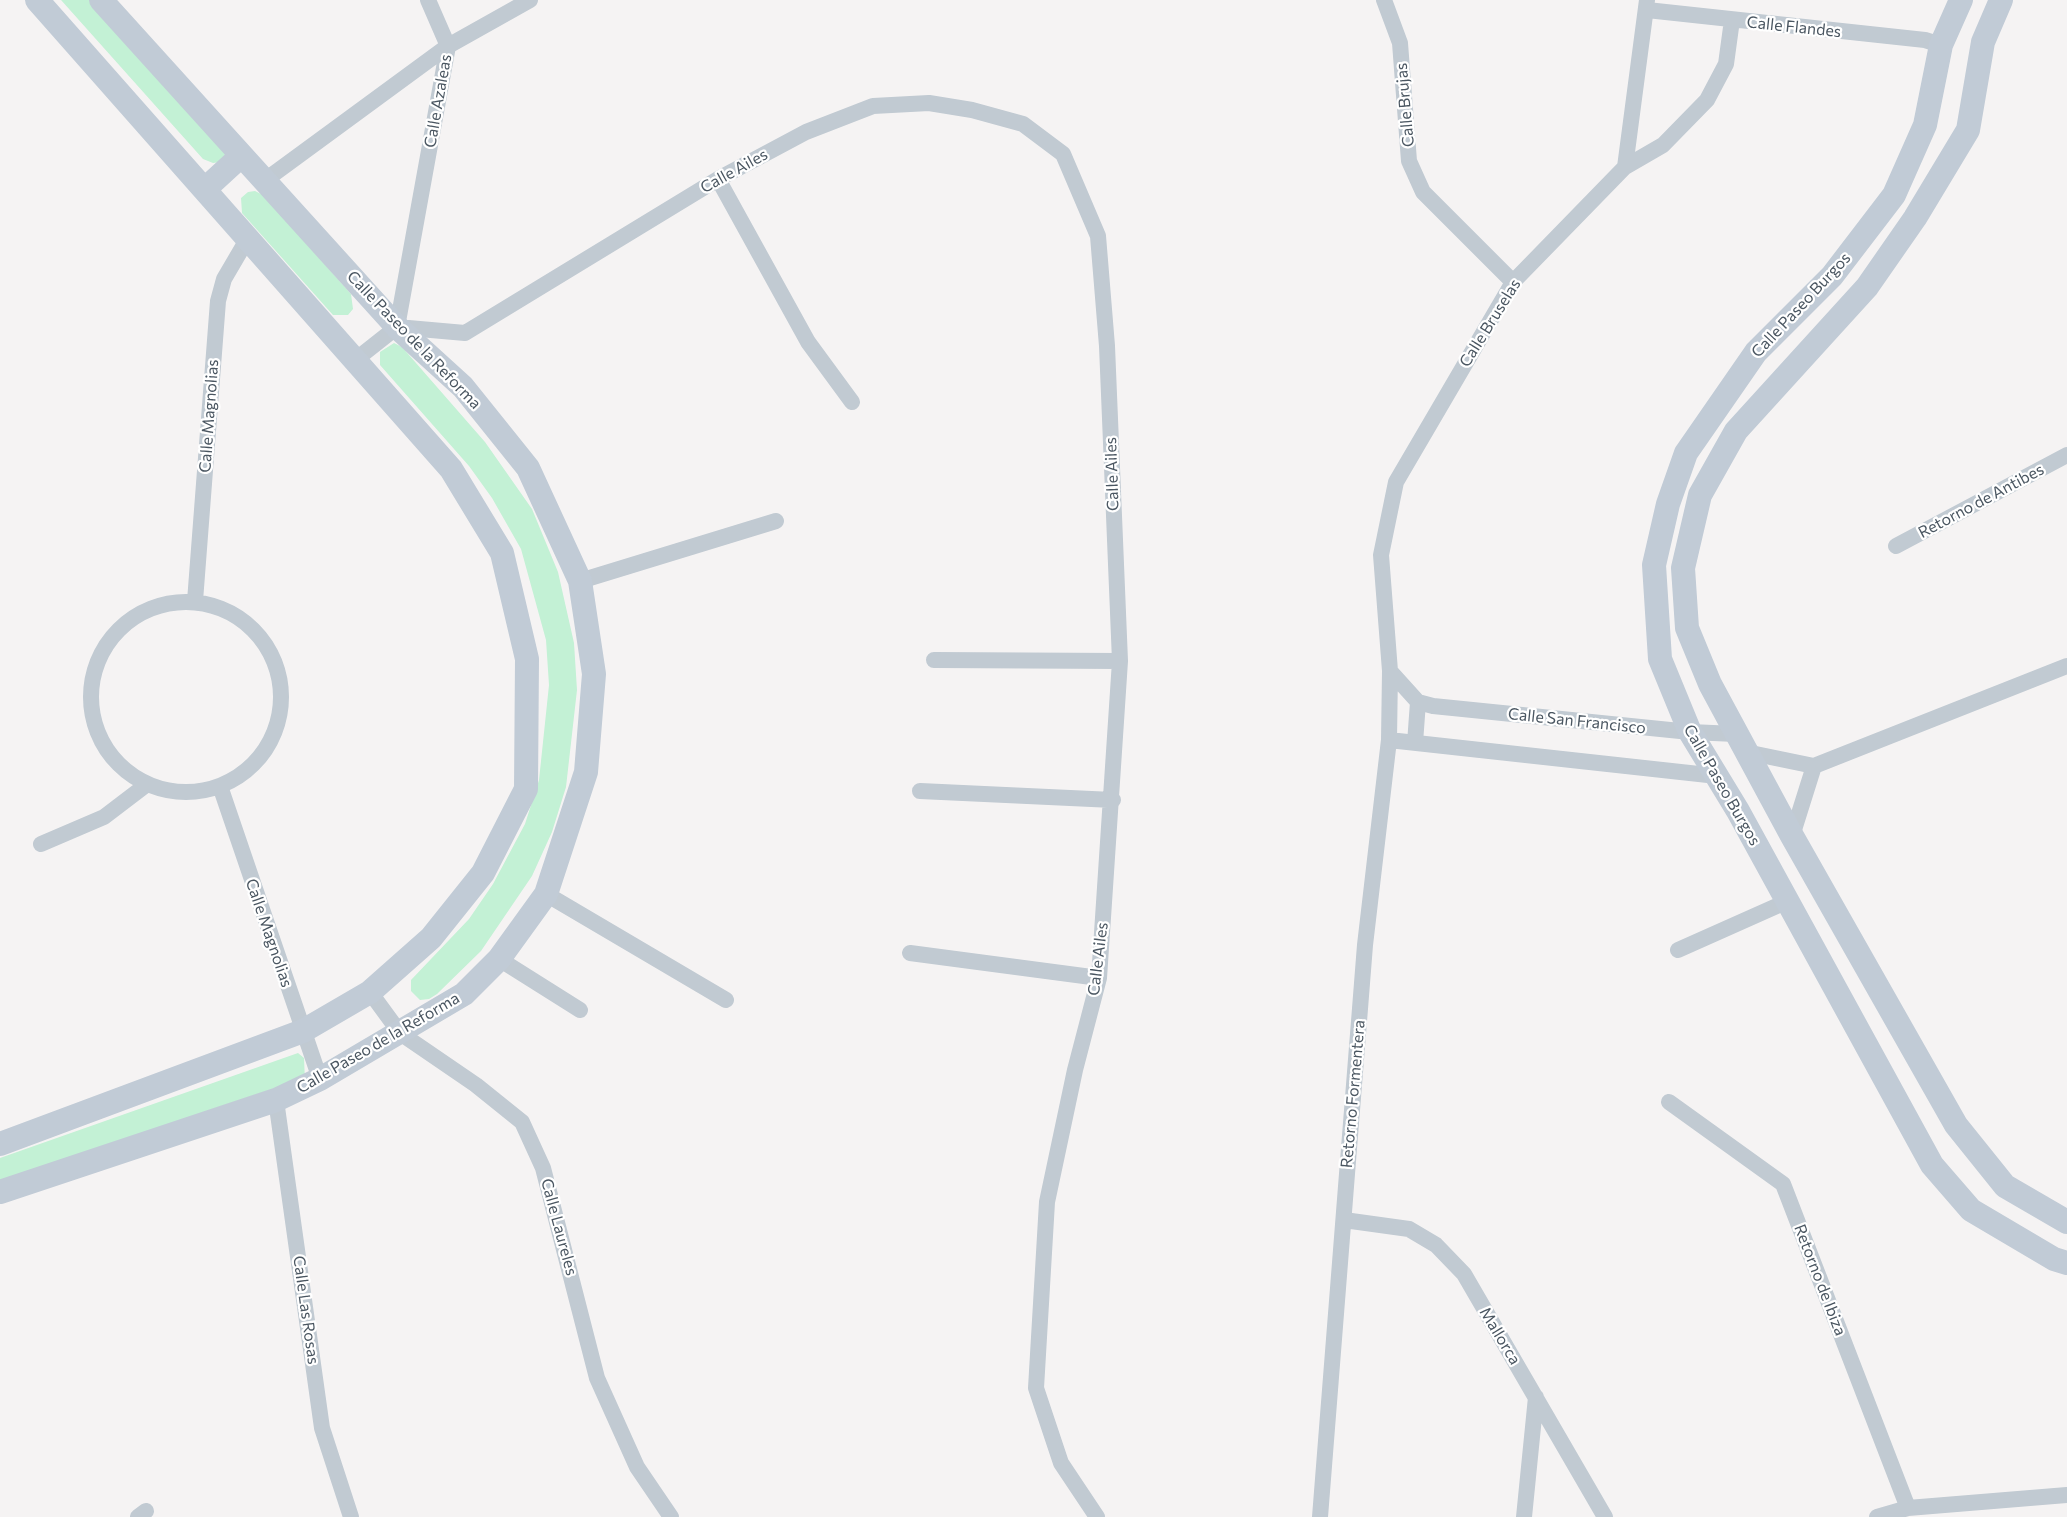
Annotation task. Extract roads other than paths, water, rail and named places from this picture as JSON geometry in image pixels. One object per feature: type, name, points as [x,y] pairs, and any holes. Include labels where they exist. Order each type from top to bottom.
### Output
[{"type":"main road","points":[[0,1144],[303,1031],[370,992],[431,938],[483,873],[526,789],[527,659],[502,553],[451,469],[354,361],[206,189],[36,0]]},
{"type":"main road","name":"Calle Paseo de la Reforma","points":[[0,1192],[276,1100],[320,1079],[464,994],[498,959],[546,894],[586,772],[594,674],[580,581],[528,468],[464,387],[398,327],[101,0]]},
{"type":"main road","name":"Calle Paseo Burgos","points":[[1961,0],[1941,45],[1925,125],[1894,195],[1832,276],[1756,352],[1686,453],[1668,504],[1654,565],[1660,659],[1690,732],[1738,811],[1932,1165],[1971,1210],[2054,1259],[2067,1263]]},
{"type":"main road","points":[[2001,0],[1983,42],[1968,130],[1915,218],[1867,287],[1736,431],[1700,495],[1683,568],[1687,628],[1710,684],[1792,836],[1956,1125],[2005,1186],[2067,1222]]},
{"type":"main road","points":[[206,189],[242,156]]},
{"type":"main road","points":[[1738,811],[1768,792]]},
{"type":"street","points":[[428,0],[448,46],[530,0]]},
{"type":"street","name":"Calle Brujas","points":[[1384,0],[1400,43],[1409,161],[1423,192],[1513,282]]},
{"type":"street","points":[[1624,167],[1647,5]]},
{"type":"street","name":"Calle Flandes","points":[[1647,5],[1732,20],[1925,40],[1941,45]]},
{"type":"street","name":"Calle Bruselas","points":[[1390,670],[1381,555],[1396,482],[1513,282],[1624,167],[1663,144],[1707,100],[1726,64],[1732,20]]},
{"type":"street","name":"Calle Azaleas","points":[[264,181],[448,46]]},
{"type":"street","name":"Calle Azaleas","points":[[398,327],[448,46]]},
{"type":"street","name":"Calle Ailes","points":[[398,327],[465,333],[718,179],[806,132],[873,106],[929,103],[972,110],[1023,124],[1063,154],[1098,236],[1107,346],[1119,661],[1113,800],[1100,978],[1075,1070],[1047,1202],[1036,1388],[1061,1463],[1097,1517]]},
{"type":"street","points":[[718,179],[808,342],[852,402]]},
{"type":"street","name":"Calle Magnolias","points":[[195,601],[218,301],[224,279],[248,238]]},
{"type":"street","points":[[354,361],[398,327]]},
{"type":"street","name":"Retorno de Antibes","points":[[1896,546],[2067,455]]},
{"type":"street","points":[[580,581],[776,521]]},
{"type":"street","points":[[195,601],[223,608],[247,623],[266,644],[278,670],[282,698],[277,726],[264,752],[251,766],[220,786],[192,792],[146,785],[116,761],[100,737],[92,710],[92,681],[101,654],[118,630],[140,613],[167,603],[195,601]]},
{"type":"street","points":[[934,660],[1119,661]]},
{"type":"street","points":[[1792,836],[1814,766],[2067,666]]},
{"type":"street","points":[[1390,670],[1418,702],[1415,743]]},
{"type":"street","name":"Retorno Formentera","points":[[1320,1517],[1365,945],[1389,740],[1390,670]]},
{"type":"street","name":"Calle San Francisco","points":[[1418,702],[1433,706],[1690,732],[1741,743],[1814,766]]},
{"type":"street","points":[[1389,740],[1717,776]]},
{"type":"street","points":[[41,844],[104,817],[146,785]]},
{"type":"street","name":"Calle Magnolias","points":[[220,786],[320,1079]]},
{"type":"street","points":[[920,791],[1113,800]]},
{"type":"street","points":[[546,894],[726,1000]]},
{"type":"street","points":[[1678,950],[1788,901]]},
{"type":"street","points":[[910,953],[1100,978]]},
{"type":"street","points":[[498,959],[580,1010]]},
{"type":"street","name":"Calle Laureles","points":[[370,992],[400,1033],[476,1085],[522,1122],[543,1167],[597,1378],[637,1467],[670,1517]]},
{"type":"street","name":"Calle Las Rosas","points":[[276,1100],[322,1428],[351,1517]]},
{"type":"street","name":"Retorno de Ibiza","points":[[1670,1102],[1783,1184],[1908,1508]]},
{"type":"street","name":"Mallorca","points":[[1344,1220],[1409,1229],[1436,1245],[1464,1274],[1605,1517]]},
{"type":"street","points":[[1524,1517],[1536,1397]]},
{"type":"street","points":[[1877,1517],[1908,1508],[2067,1495]]}]
